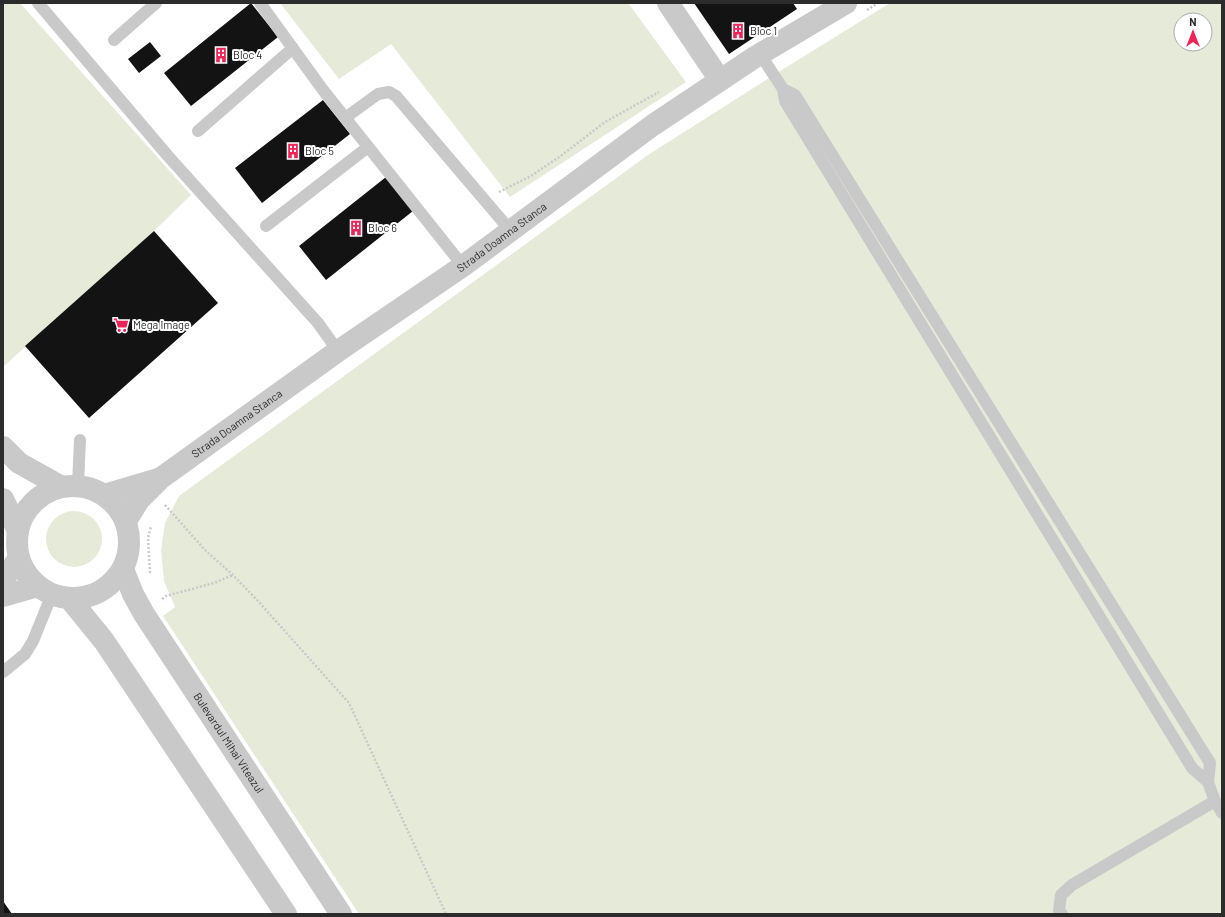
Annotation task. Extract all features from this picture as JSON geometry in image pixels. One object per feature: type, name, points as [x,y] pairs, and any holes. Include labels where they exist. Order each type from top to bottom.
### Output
[{"type":"street","points":[[668,3],[720,80]]},
{"type":"street","name":"Strada Doamna Stanca","points":[[126,521],[139,500],[161,478],[338,351],[463,266],[653,125],[760,54],[846,3]]},
{"type":"street","points":[[3,447],[19,463],[70,486],[94,489],[104,495],[120,509],[126,521],[130,539],[128,554],[123,569],[115,580],[106,588],[88,596],[53,593],[3,596]]},
{"type":"street","name":"Strada Doamna Stanca","points":[[104,495],[161,478]]},
{"type":"street","points":[[70,486],[46,492],[33,502],[23,515],[18,531],[16,546],[19,558],[26,574],[53,593],[104,641],[286,914]]},
{"type":"street","points":[[3,499],[18,531]]},
{"type":"street","points":[[3,580],[19,558]]},
{"type":"street","name":"Bulevardul Mihai Viteazul","points":[[123,569],[133,594],[144,614],[341,914]]},
{"type":"lane","points":[[38,3],[153,138],[318,323],[338,351]]},
{"type":"lane","points":[[114,40],[156,3]]},
{"type":"lane","points":[[260,3],[345,118],[463,266]]},
{"type":"lane","points":[[198,131],[293,48]]},
{"type":"lane","points":[[760,54],[783,89],[786,101],[1187,762],[1208,782]]},
{"type":"lane","points":[[783,89],[795,95],[1210,763],[1208,782],[1215,801],[1222,813]]},
{"type":"lane","points":[[345,118],[378,94],[383,92],[393,94],[510,230]]},
{"type":"lane","points":[[266,226],[368,147]]},
{"type":"lane","points":[[70,486],[80,440]]},
{"type":"lane","points":[[3,672],[25,654],[29,648],[38,633],[53,593]]},
{"type":"lane","points":[[1062,914],[1059,910],[1061,895],[1072,885],[1215,801]]},
{"type":"path","points":[[486,202],[504,189],[518,184],[562,155],[605,122],[664,90]]},
{"type":"path","points":[[164,504],[206,551],[233,575],[350,703],[446,914]]},
{"type":"path","points":[[150,575],[148,538],[152,522]]},
{"type":"path","points":[[158,602],[166,596],[214,583],[233,575]]},
{"type":"green space","points":[[4,3],[20,3],[191,195],[154,231],[3,367]]},
{"type":"green space","points":[[280,3],[628,3],[686,82],[510,197],[391,44],[339,79]]},
{"type":"green space","points":[[890,3],[1222,3],[1222,914],[359,914],[163,616],[175,607],[164,581],[161,550],[165,523],[179,496],[648,155]]},
{"type":"green space","points":[[68,511],[80,511],[90,515],[98,523],[102,533],[102,545],[98,555],[90,563],[80,567],[68,567],[58,563],[50,555],[46,545],[46,533],[50,523],[58,515]]},
{"type":"building","name":"Bloc 4","points":[[251,3],[278,37],[191,106],[164,73]]},
{"type":"building","name":"Bloc 1","points":[[694,3],[793,3],[797,9],[729,54]]},
{"type":"building","points":[[150,42],[161,56],[139,73],[128,59]]},
{"type":"building","name":"Bloc 5","points":[[323,100],[350,134],[262,203],[235,168]]},
{"type":"building","name":"Bloc 6","points":[[386,177],[413,211],[326,280],[299,246]]},
{"type":"building","name":"Mega Image","points":[[154,231],[218,303],[89,418],[25,346]]},
{"type":"building","points":[[3,901],[12,914],[3,914]]},
{"type":"place","name":"Bloc 1","points":[[738,31]]},
{"type":"place","name":"Bloc 4","points":[[221,55]]},
{"type":"place","name":"Bloc 5","points":[[293,151]]},
{"type":"place","name":"Bloc 6","points":[[356,228]]},
{"type":"place","name":"Mega Image","points":[[121,325]]}]
